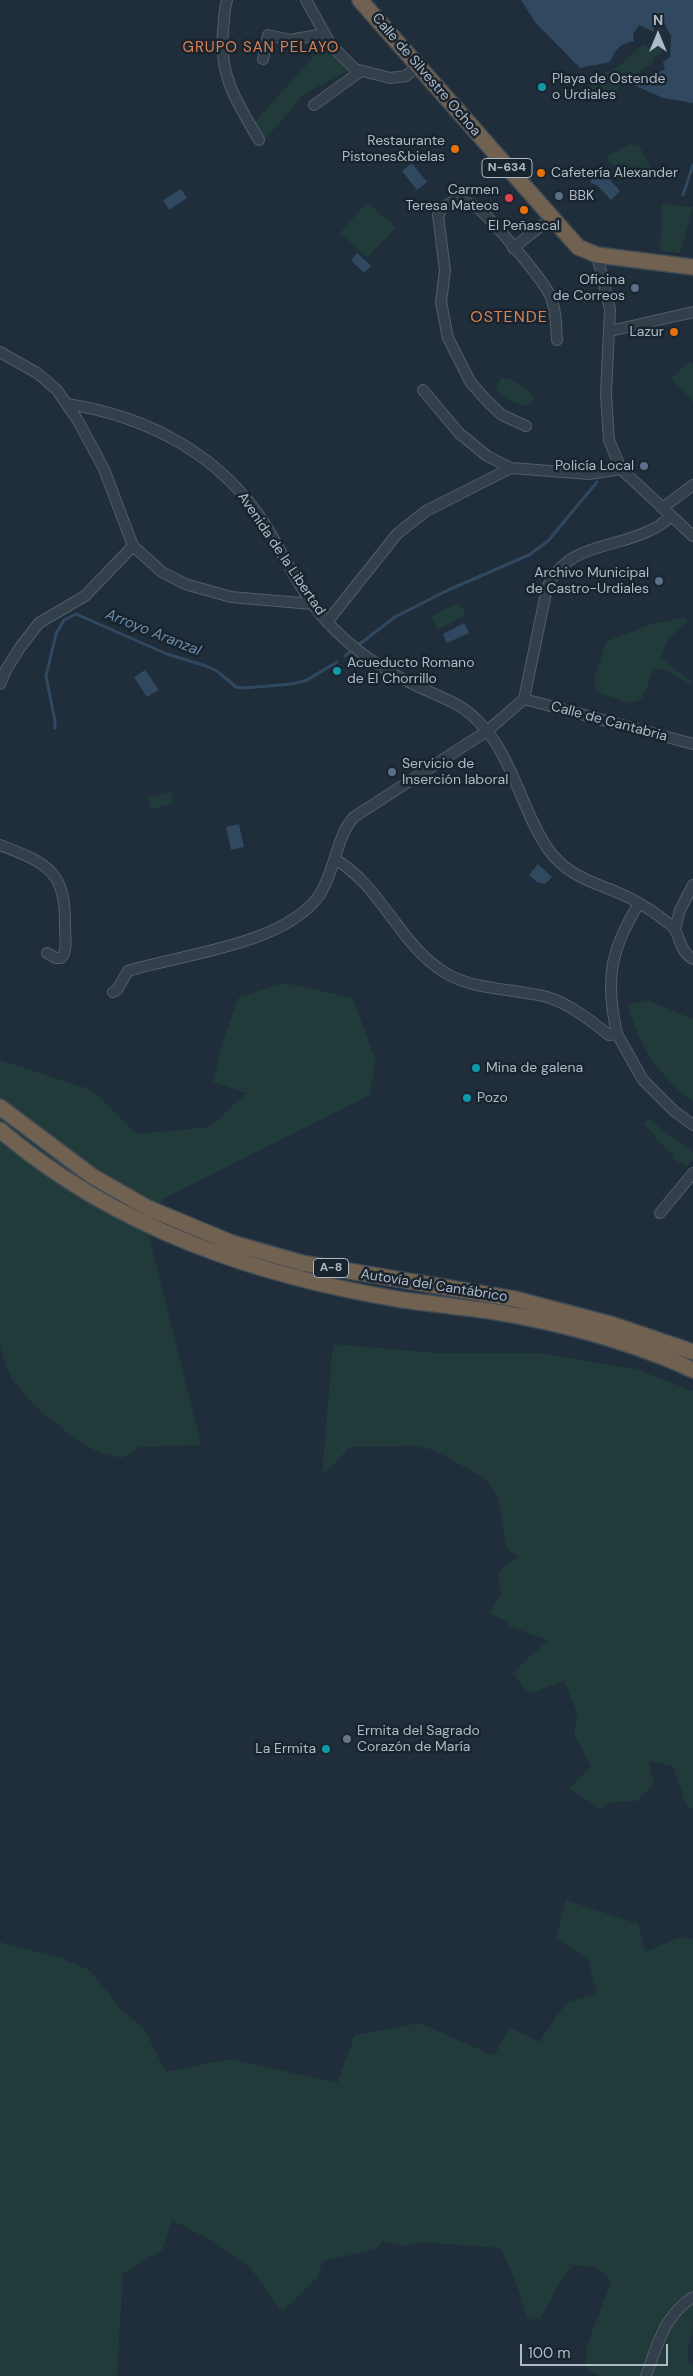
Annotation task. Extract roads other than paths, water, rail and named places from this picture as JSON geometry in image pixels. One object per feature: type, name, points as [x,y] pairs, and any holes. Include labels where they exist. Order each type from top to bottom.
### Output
[{"type":"highway","name":"Calle de Silvestre Ochoa","points":[[360,0],[578,247],[597,255],[693,267]]},
{"type":"highway","name":"Autovía del Cantábrico","points":[[0,1107],[92,1176],[148,1208],[232,1243],[302,1263],[515,1299],[614,1324],[693,1352]]},
{"type":"highway","name":"Autovía del Cantábrico","points":[[0,1130],[20,1148],[76,1187],[140,1222],[226,1258],[317,1283],[403,1300],[491,1311],[579,1331],[693,1370]]},
{"type":"street","points":[[227,0],[222,38],[224,68],[233,97],[259,140]]},
{"type":"street","points":[[306,0],[323,34],[343,60],[364,72],[390,78],[406,76],[418,66]]},
{"type":"street","points":[[263,58],[268,35],[290,40],[323,34]]},
{"type":"street","points":[[314,105],[364,72]]},
{"type":"street","points":[[526,426],[502,415],[488,402],[472,383],[448,338],[441,302],[445,270],[438,215],[443,207],[456,200],[466,202],[478,209],[513,248],[550,295],[556,316],[557,340]]},
{"type":"street","points":[[513,248],[551,218]]},
{"type":"street","points":[[597,255],[610,309],[606,416],[609,440],[621,469],[693,536]]},
{"type":"street","points":[[610,331],[693,312]]},
{"type":"street","points":[[0,352],[37,373],[56,389],[67,404],[104,469],[133,546],[162,572],[185,584],[209,593],[231,598],[312,604]]},
{"type":"street","points":[[423,390],[459,433],[487,456],[511,468],[588,474],[621,469]]},
{"type":"street","name":"Avenida de la Libertad","points":[[67,404],[99,410],[148,426],[185,445],[214,466],[243,494],[260,517],[312,604],[336,632],[380,667],[461,706],[488,731]]},
{"type":"street","points":[[328,622],[397,534],[426,511],[511,468]]},
{"type":"street","points":[[662,508],[693,485]]},
{"type":"street","points":[[113,992],[117,990],[128,971],[249,940],[300,914],[323,889],[336,860],[343,832],[354,817],[488,731],[524,699],[547,588],[553,574],[564,563],[578,554],[655,528],[671,516]]},
{"type":"street","points":[[0,684],[6,670],[35,628],[50,615],[85,596],[133,546]]},
{"type":"street","name":"Calle de Cantabria","points":[[524,699],[693,744]]},
{"type":"street","points":[[488,731],[514,778],[546,846],[556,860],[571,872],[594,885],[622,894],[675,929],[683,949],[693,959]]},
{"type":"street","points":[[0,845],[47,867],[61,886],[65,904],[64,956],[56,958],[47,953]]},
{"type":"street","points":[[336,860],[346,866],[362,881],[418,950],[444,972],[481,986],[549,998],[585,1016],[609,1035],[617,1034]]},
{"type":"street","points":[[675,929],[680,910],[693,885]]},
{"type":"street","points":[[638,904],[619,940],[613,963],[609,991],[617,1034],[643,1080],[674,1111],[693,1125]]},
{"type":"street","points":[[660,1213],[693,1173]]},
{"type":"street","points":[[646,2376],[661,2333],[676,2310],[693,2297]]},
{"type":"water","points":[[521,0],[693,0],[693,103],[663,98],[627,82],[665,70],[663,62],[670,57],[671,36],[660,16],[658,24],[653,22],[654,32],[639,25],[633,34],[634,41],[625,43],[619,48],[610,62],[580,68],[535,22]]},
{"type":"water","points":[[412,163],[427,182],[417,190],[402,171]]},
{"type":"water","points":[[604,173],[620,191],[611,200],[597,185],[591,183],[591,179],[598,179]]},
{"type":"water","points":[[181,189],[187,198],[169,210],[163,200]]},
{"type":"water","points":[[357,253],[371,266],[364,273],[351,260]]},
{"type":"water","points":[[464,623],[469,633],[447,643],[443,634]]},
{"type":"water","points":[[145,670],[159,690],[147,697],[134,677]]},
{"type":"water","points":[[239,824],[244,847],[231,850],[226,827]]},
{"type":"water","points":[[538,864],[552,877],[545,884],[537,882],[529,875]]},
{"type":"waterway","name":"Arroyo Aranzal","points":[[683,195],[693,165]]},
{"type":"waterway","name":"Arroyo Aranzal","points":[[357,646],[395,617],[446,591],[529,555],[548,541],[597,482]]},
{"type":"waterway","name":"Arroyo Aranzal","points":[[55,728],[46,676],[56,634],[64,620],[76,614],[167,654],[217,671],[236,687],[292,684],[307,680],[337,662]]},
{"type":"waterway","name":"Arroyo Aranzal","points":[[345,656],[352,650]]},
{"type":"place","name":"Playa de Ostende o Urdiales","points":[[542,87]]},
{"type":"place","name":"Restaurante Pistones&bielas","points":[[455,149]]},
{"type":"place","name":"Cafetería Alexander","points":[[541,173]]},
{"type":"place","name":"BBK","points":[[559,196]]},
{"type":"place","name":"Carmen Teresa Mateos","points":[[509,198]]},
{"type":"place","name":"El Peñascal","points":[[524,210]]},
{"type":"place","name":"Oficina de Correos","points":[[635,288]]},
{"type":"place","name":"Lazur","points":[[674,332]]},
{"type":"place","name":"Policía Local","points":[[644,466]]},
{"type":"place","name":"Archivo Municipal de Castro-Urdiales","points":[[659,581]]},
{"type":"place","name":"Acueducto Romano de El Chorrillo","points":[[337,671]]},
{"type":"place","name":"Servicio de Inserción laboral","points":[[392,772]]},
{"type":"place","name":"Mina de galena","points":[[476,1068]]},
{"type":"place","name":"Pozo","points":[[467,1098]]},
{"type":"place","name":"Ermita del Sagrado Corazón de María","points":[[347,1739]]},
{"type":"place","name":"La Ermita","points":[[326,1749]]},
{"type":"district","name":"GRUPO SAN PELAYO","points":[[261,48]]},
{"type":"district","name":"OSTENDE","points":[[509,318]]}]
